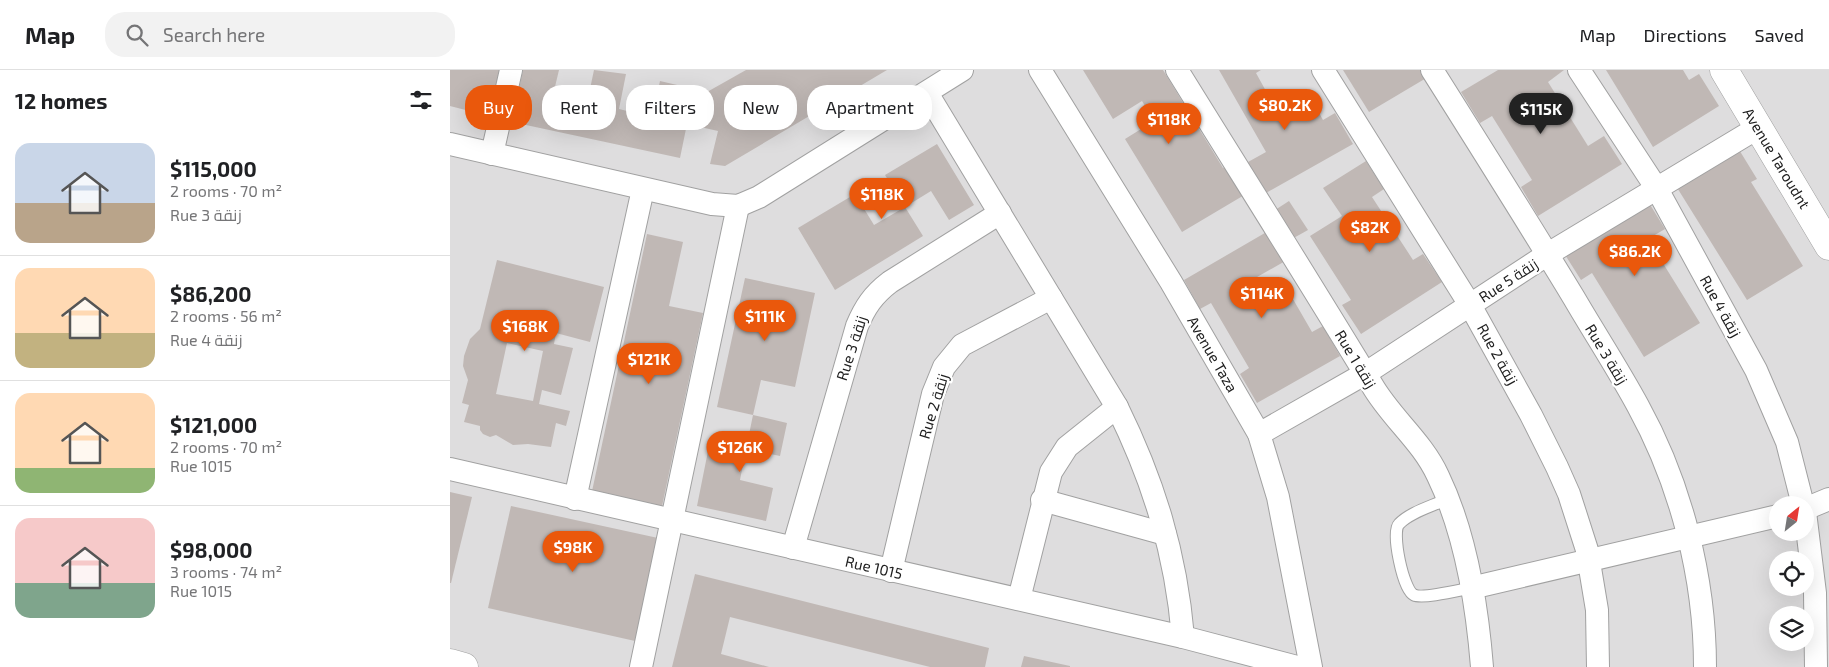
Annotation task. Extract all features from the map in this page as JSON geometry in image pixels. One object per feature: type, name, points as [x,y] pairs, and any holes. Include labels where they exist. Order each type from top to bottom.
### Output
[{"type":"street","points":[[492,154],[511,70]]},
{"type":"street","points":[[932,89],[962,70]]},
{"type":"street","name":"Avenue Taza","points":[[1040,70],[1171,282],[1259,434],[1282,515],[1311,667]]},
{"type":"street","name":"Rue 1 زنقة","points":[[1177,70],[1379,396],[1426,454],[1438,476],[1447,499],[1471,588],[1482,667]]},
{"type":"street","name":"Rue 2 زنقة","points":[[1323,70],[1470,305],[1522,398],[1557,467],[1579,522],[1589,560],[1597,610],[1598,667]]},
{"type":"street","name":"Rue 3 زنقة","points":[[1432,70],[1548,254],[1638,406],[1671,480],[1688,538],[1701,598],[1705,667]]},
{"type":"street","name":"Rue 4 زنقة","points":[[1578,70],[1657,189],[1756,370],[1787,442],[1801,496]]},
{"type":"street","name":"Avenue Taroudnt","points":[[1724,70],[1829,246]]},
{"type":"street","points":[[932,103],[1118,407],[1140,454],[1165,534],[1176,579],[1183,637]]},
{"type":"street","name":"Rue 5 زنقة","points":[[1259,434],[1366,373],[1548,254],[1759,127]]},
{"type":"street","points":[[451,148],[492,154],[712,204],[738,206],[759,197],[867,130]]},
{"type":"street","points":[[576,499],[643,189]]},
{"type":"street","points":[[641,667],[670,521],[738,206]]},
{"type":"street","name":"Rue 3 زنقة","points":[[793,548],[856,326],[864,308],[874,295],[890,282],[1000,213]]},
{"type":"street","name":"Rue 2 زنقة","points":[[891,571],[933,394],[944,367],[962,345],[1051,298]]},
{"type":"street","points":[[1019,599],[1042,500],[1051,472],[1067,447],[1118,407]]},
{"type":"street","name":"Rue 1015","points":[[450,469],[670,521],[1183,637],[1297,667]]},
{"type":"street","points":[[1814,506],[1829,499]]},
{"type":"street","points":[[1042,500],[1165,534]]},
{"type":"street","points":[[1471,588],[1769,518]]},
{"type":"street","points":[[1809,541],[1815,593],[1816,667]]},
{"type":"street","points":[[450,664],[464,667]]},
{"type":"lane","points":[[1447,499],[1397,526],[1395,535],[1406,585],[1410,592],[1418,596],[1471,588]]},
{"type":"shaded area","points":[[450,70],[1829,70],[1829,667],[450,667]]},
{"type":"building","points":[[450,70],[500,70],[496,85],[465,85],[465,110],[450,106]]},
{"type":"building","points":[[523,70],[559,70],[555,85],[542,85],[542,128],[532,126],[532,85],[520,85]]},
{"type":"building","points":[[594,70],[626,74],[619,109],[626,111],[626,130],[686,130],[680,158],[549,130],[616,130],[616,85],[591,85]]},
{"type":"building","points":[[746,70],[887,70],[862,85],[807,85],[807,117],[797,123],[797,85],[724,85],[724,130],[786,130],[725,166],[710,164],[718,131],[714,130],[714,88]]},
{"type":"building","points":[[1083,70],[1163,70],[1223,168],[1228,165],[1246,194],[1182,232],[1125,139],[1154,121],[1142,101],[1113,119]]},
{"type":"building","points":[[1219,70],[1261,70],[1256,73],[1278,113],[1309,95],[1323,120],[1335,113],[1353,144],[1266,193],[1248,162],[1266,152]]},
{"type":"building","points":[[1343,70],[1424,70],[1428,77],[1369,112]]},
{"type":"building","points":[[1498,70],[1564,70],[1548,82],[1588,146],[1604,136],[1622,164],[1538,216],[1521,187],[1532,180],[1492,116],[1480,123],[1461,92]]},
{"type":"building","points":[[1606,70],[1683,70],[1689,80],[1699,74],[1719,106],[1653,147]]},
{"type":"building","points":[[660,81],[677,85],[659,85]]},
{"type":"building","points":[[937,144],[974,205],[949,220],[931,191],[905,207],[885,175]]},
{"type":"building","points":[[1738,148],[1757,179],[1751,182],[1803,266],[1747,300],[1676,186]]},
{"type":"building","points":[[1366,161],[1384,189],[1372,197],[1413,260],[1423,254],[1442,282],[1361,334],[1342,305],[1351,300],[1310,236],[1342,216],[1323,188]]},
{"type":"building","points":[[855,194],[874,225],[905,207],[923,236],[835,290],[798,228]]},
{"type":"building","points":[[1646,198],[1665,229],[1648,239],[1700,323],[1644,357],[1592,273],[1581,280],[1562,250]]},
{"type":"building","points":[[1289,201],[1308,230],[1290,240],[1272,212]]},
{"type":"building","points":[[1270,230],[1287,260],[1243,285],[1255,305],[1286,287],[1312,332],[1323,326],[1340,356],[1257,403],[1240,374],[1249,368],[1211,303],[1200,309],[1184,280]]},
{"type":"building","points":[[647,234],[683,242],[669,306],[703,313],[661,511],[591,496]]},
{"type":"building","points":[[497,260],[604,287],[590,342],[556,333],[554,344],[573,348],[561,395],[542,390],[539,404],[570,411],[566,426],[556,423],[551,447],[528,444],[513,445],[496,435],[490,437],[483,434],[480,426],[464,422],[469,405],[462,403],[468,380],[463,366],[464,356],[470,339],[480,329]],"holes":[[[507,343],[543,351],[533,401],[496,394]]]},
{"type":"building","points":[[745,278],[815,293],[795,387],[761,380],[753,415],[717,407]]},
{"type":"building","points":[[753,415],[787,423],[780,456],[746,449]]},
{"type":"building","points":[[710,441],[746,449],[740,480],[773,488],[766,521],[697,506]]},
{"type":"building","points":[[450,492],[472,497],[451,583],[450,583]]},
{"type":"building","points":[[511,506],[658,538],[635,641],[488,608]]},
{"type":"building","points":[[695,574],[989,648],[985,667],[930,667],[730,617],[721,654],[769,667],[672,667]]},
{"type":"building","points":[[1024,656],[1070,666],[1070,667],[1021,667]]}]
